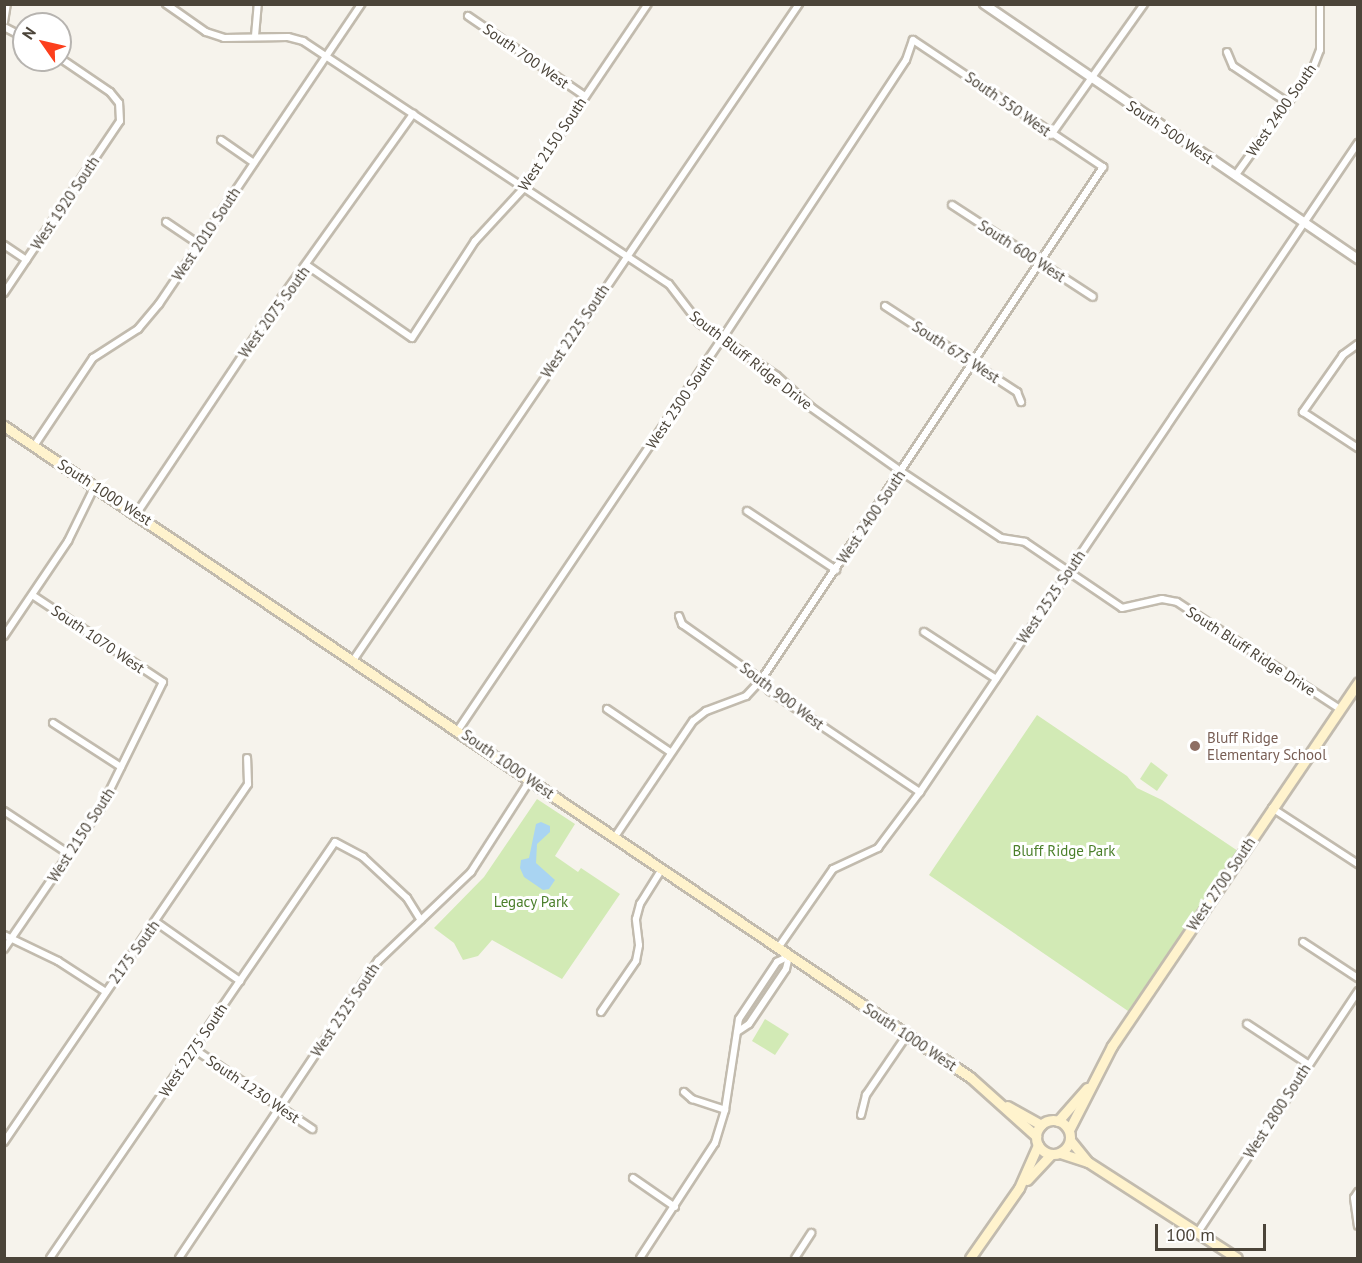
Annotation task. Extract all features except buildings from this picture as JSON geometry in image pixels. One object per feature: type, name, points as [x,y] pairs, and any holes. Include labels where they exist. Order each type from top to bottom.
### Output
[{"type":"main road","name":"South 1000 West","points":[[4,426],[96,485],[354,659],[661,870],[907,1035],[1007,1106],[1041,1125]]},
{"type":"main road","name":"West 2700 South","points":[[1058,1121],[1087,1088],[1358,682]]},
{"type":"main road","name":"West 2700 South","points":[[1056,1154],[1070,1135],[1087,1088]]},
{"type":"main road","name":"South 1000 West","points":[[1007,1106],[1037,1140],[1056,1154]]},
{"type":"main road","points":[[1019,1188],[1041,1125],[1058,1121],[1088,1162]]},
{"type":"main road","points":[[970,1258],[1019,1188],[1056,1154],[1088,1162],[1237,1258]]},
{"type":"street","points":[[4,25],[7,4]]},
{"type":"street","name":"South Bluff Ridge Drive","points":[[166,4],[214,35],[237,39],[255,36],[288,36],[326,56],[669,284],[691,316],[902,472],[1000,538],[1025,542],[1122,608],[1162,599],[1177,602],[1340,709]]},
{"type":"street","points":[[255,36],[258,4]]},
{"type":"street","name":"West 2010 South","points":[[34,446],[93,358],[146,321],[361,4]]},
{"type":"street","name":"West 2225 South","points":[[354,659],[799,4]]},
{"type":"street","name":"South 500 West","points":[[984,4],[1303,223],[1358,258]]},
{"type":"street","points":[[1052,135],[1144,4]]},
{"type":"street","name":"West 2400 South","points":[[1235,176],[1287,104],[1320,50],[1320,4]]},
{"type":"street","name":"West 2150 South","points":[[308,266],[412,338],[475,241],[523,189],[647,5]]},
{"type":"street","name":"South 700 West","points":[[468,16],[585,96]]},
{"type":"street","name":"South 550 West","points":[[913,40],[1102,168]]},
{"type":"street","name":"West 2300 South","points":[[458,730],[722,339],[906,60],[913,40]]},
{"type":"street","points":[[1227,52],[1233,66],[1287,104]]},
{"type":"street","name":"West 1920 South","points":[[4,293],[120,121],[121,112],[110,92],[72,66]]},
{"type":"street","name":"West 2075 South","points":[[137,513],[277,304],[308,266],[413,114]]},
{"type":"street","points":[[221,140],[254,163]]},
{"type":"street","name":"West 2525 South","points":[[778,948],[833,868],[878,848],[920,792],[1358,143]]},
{"type":"street","name":"West 2400 South","points":[[614,838],[693,720],[706,711],[746,696],[761,680],[902,472],[1102,168]]},
{"type":"street","name":"South 600 West","points":[[952,205],[1093,297]]},
{"type":"street","points":[[166,222],[199,244]]},
{"type":"street","points":[[4,245],[26,260]]},
{"type":"street","name":"South 675 West","points":[[885,306],[972,365],[1017,392],[1021,402]]},
{"type":"street","points":[[1358,344],[1343,355],[1303,412],[1358,448]]},
{"type":"street","points":[[4,636],[68,541],[96,485]]},
{"type":"street","points":[[747,511],[836,570]]},
{"type":"street","name":"South 1070 West","points":[[32,595],[163,682]]},
{"type":"street","name":"South 900 West","points":[[679,616],[682,624],[761,680],[770,691],[920,792]]},
{"type":"street","points":[[924,632],[996,679]]},
{"type":"street","name":"West 2150 South","points":[[4,949],[102,806],[163,682]]},
{"type":"street","points":[[607,709],[670,752]]},
{"type":"street","points":[[53,723],[121,767]]},
{"type":"street","name":"2175 South","points":[[4,1142],[248,784],[248,758]]},
{"type":"street","name":"West 2325 South","points":[[179,1258],[378,961],[471,872],[530,780]]},
{"type":"street","points":[[1272,808],[1358,864]]},
{"type":"street","points":[[4,811],[69,854]]},
{"type":"street","name":"West 2275 South","points":[[50,1258],[336,842],[363,857],[407,898],[421,920]]},
{"type":"street","points":[[601,1012],[636,960],[639,945],[636,919],[640,904],[661,870]]},
{"type":"street","points":[[156,922],[240,981]]},
{"type":"street","points":[[4,935],[58,961],[106,992]]},
{"type":"street","points":[[1303,942],[1358,978]]},
{"type":"street","points":[[640,1258],[715,1143],[725,1110],[739,1019],[776,963],[789,956]]},
{"type":"street","points":[[737,1032],[749,1024],[786,969],[789,956]]},
{"type":"street","name":"West 2800 South","points":[[1198,1232],[1358,991]]},
{"type":"street","points":[[1247,1024],[1308,1064]]},
{"type":"street","points":[[861,1115],[866,1095],[907,1035]]},
{"type":"street","name":"South 1230 West","points":[[194,1049],[312,1129]]},
{"type":"street","points":[[684,1092],[692,1099],[725,1110]]},
{"type":"street","points":[[633,1178],[675,1207]]},
{"type":"street","points":[[1358,1192],[1355,1211],[1358,1226]]},
{"type":"street","points":[[795,1258],[811,1233]]},
{"type":"green space","name":"Bluff Ridge Park","points":[[1037,715],[1127,776],[1137,788],[1162,800],[1238,851],[1131,1013],[929,875]]},
{"type":"green space","points":[[1151,762],[1168,775],[1157,791],[1140,779]]},
{"type":"green space","name":"Legacy Park","points":[[537,799],[575,824],[555,856],[578,872],[581,868],[620,894],[562,979],[492,940],[478,956],[463,960],[454,943],[434,928],[484,877]]},
{"type":"green space","points":[[765,1019],[789,1034],[775,1055],[752,1041]]},
{"type":"water","points":[[541,822],[550,826],[550,832],[537,844],[536,863],[555,880],[549,889],[543,890],[524,877],[520,868],[521,860],[529,858],[536,824]]},
{"type":"place","name":"Bluff Ridge Elementary School","points":[[1195,746]]}]
